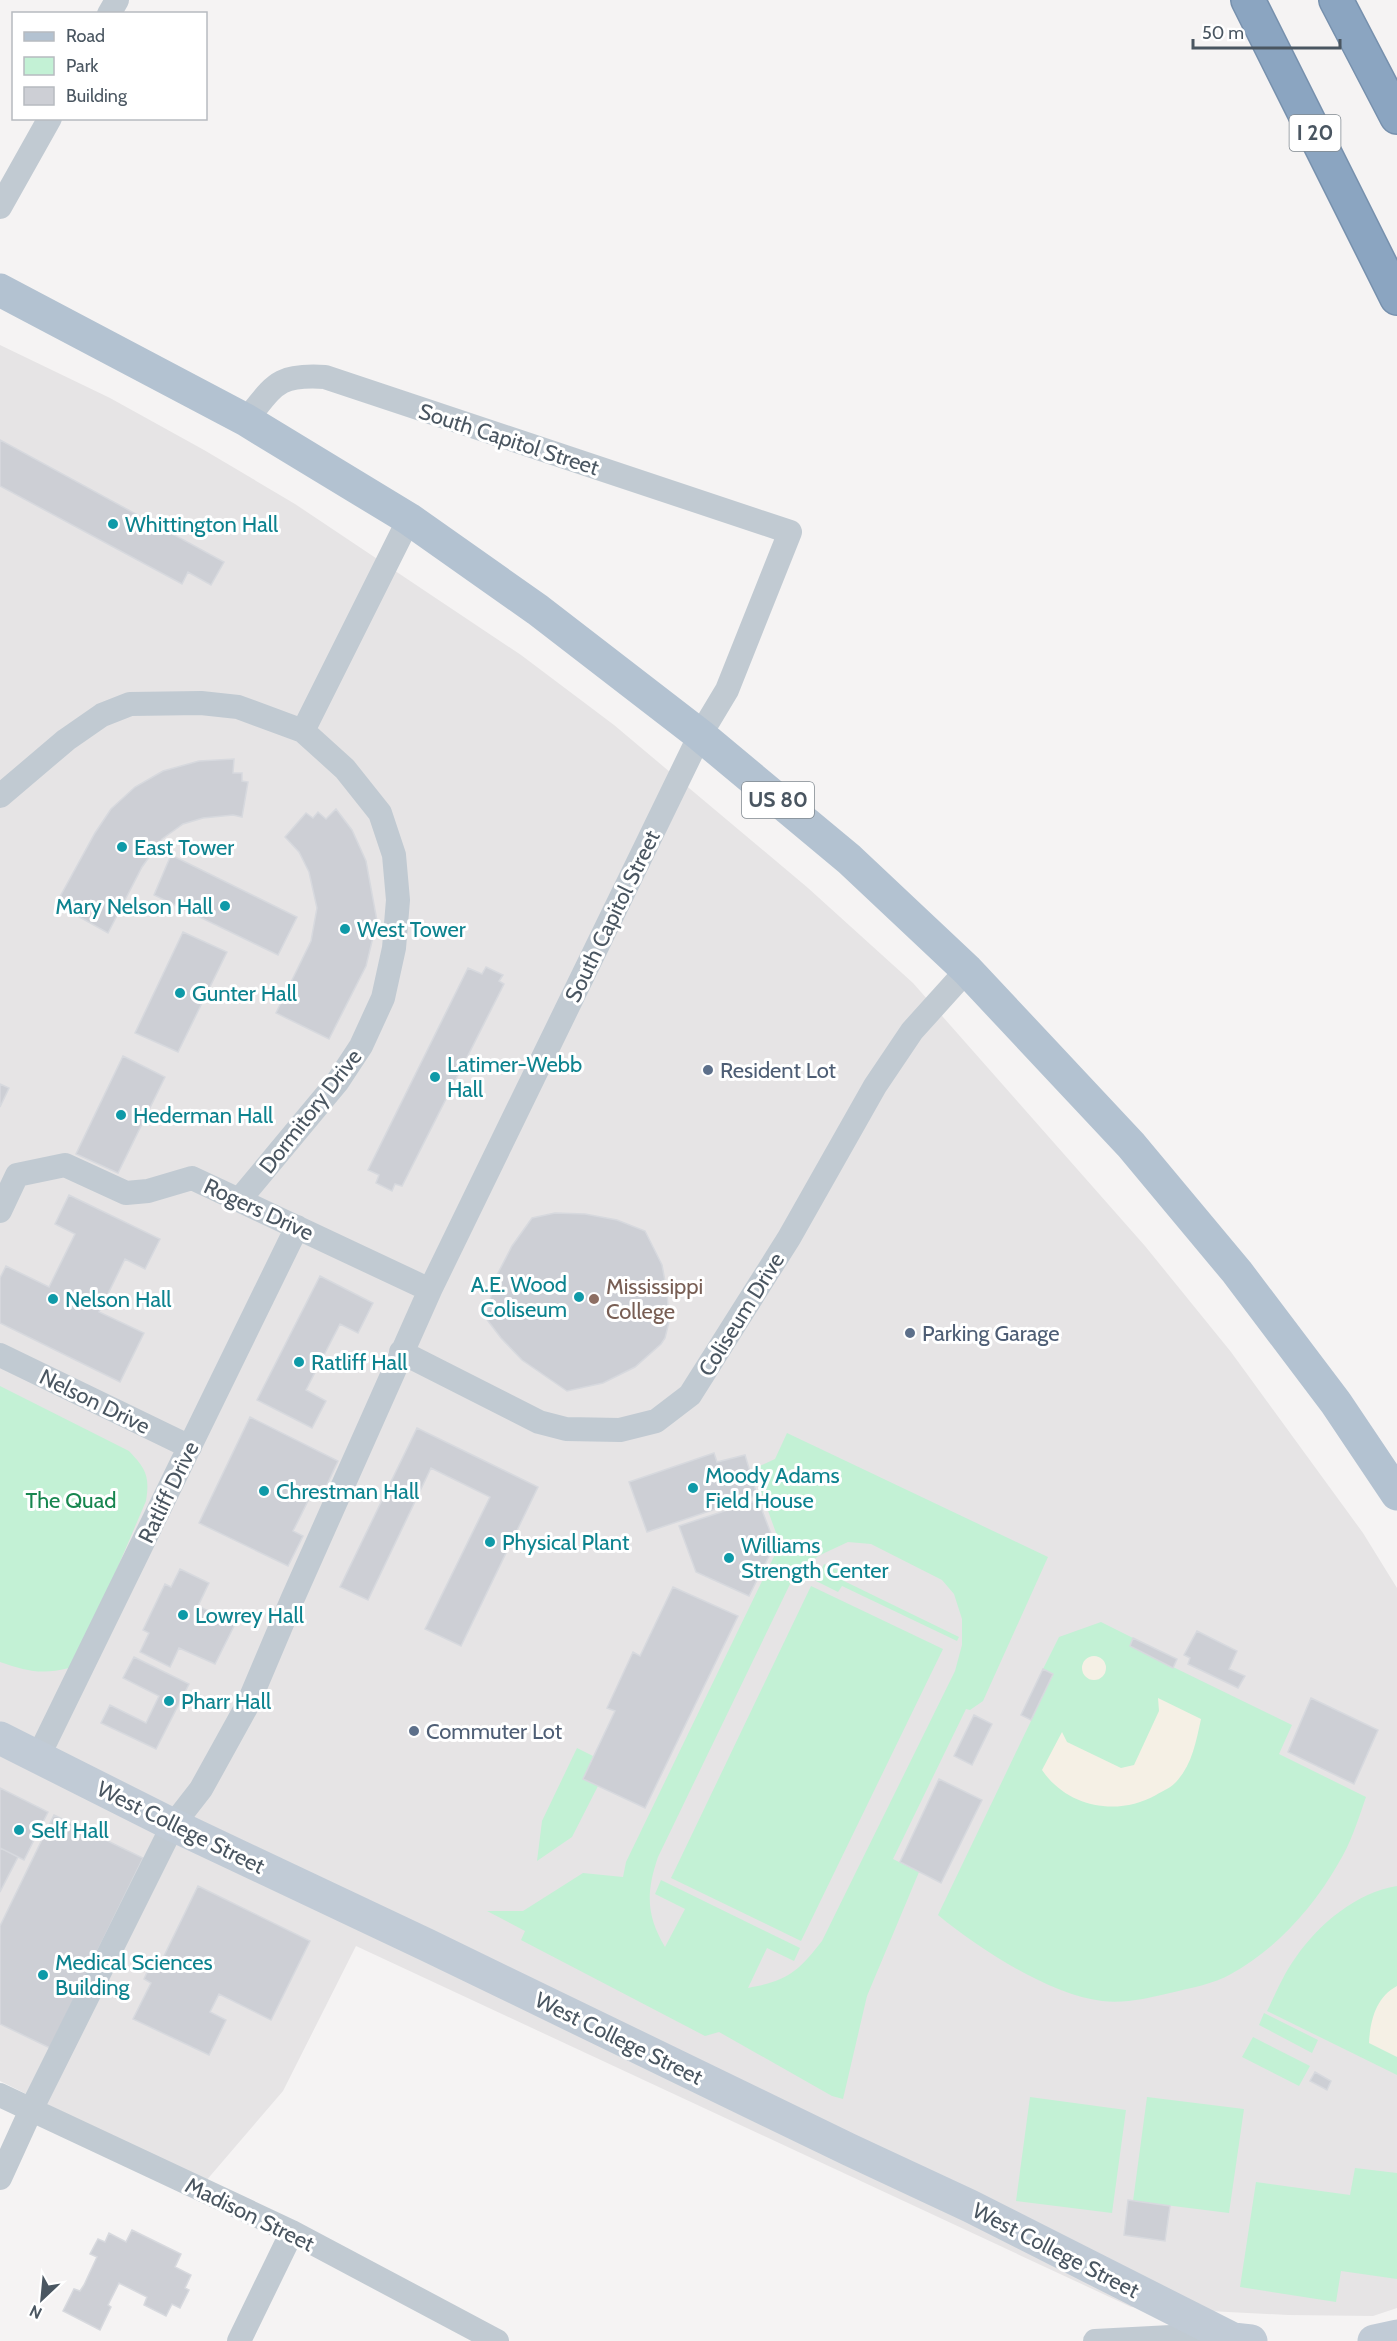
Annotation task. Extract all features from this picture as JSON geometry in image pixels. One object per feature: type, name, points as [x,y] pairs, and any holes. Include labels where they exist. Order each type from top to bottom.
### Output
[{"type":"highway","name":"I 20","points":[[1248,0],[1397,298]]},
{"type":"highway","points":[[1336,0],[1397,117]]},
{"type":"main road","name":"US 80","points":[[0,290],[246,420],[409,519],[538,610],[700,735],[849,859],[967,970],[1131,1145],[1229,1263],[1336,1403],[1397,1494]]},
{"type":"street","points":[[0,207],[49,120]]},
{"type":"street","name":"South Capitol Street","points":[[0,2178],[31,2110],[173,1826],[201,1790],[248,1704],[430,1290],[700,735],[727,690],[790,532],[325,377],[298,376],[275,384],[246,420]]},
{"type":"street","points":[[0,796],[66,740],[102,716],[130,704],[201,703],[238,707],[303,731],[409,519]]},
{"type":"street","name":"Dormitory Drive","points":[[240,1199],[338,1081],[361,1046],[383,998],[394,948],[398,900],[394,855],[380,813],[345,769],[303,731]]},
{"type":"street","name":"Coliseum Drive","points":[[401,1352],[540,1422],[566,1429],[620,1430],[656,1421],[690,1395],[789,1238],[881,1077],[912,1031],[967,970]]},
{"type":"street","name":"Rogers Drive","points":[[0,1211],[17,1176],[65,1165],[126,1193],[148,1191],[192,1178],[430,1290]]},
{"type":"street","name":"Ratliff Drive","points":[[38,1756],[297,1227]]},
{"type":"street","name":"Nelson Drive","points":[[0,1355],[190,1448]]},
{"type":"street","name":"West College Street","points":[[0,1738],[173,1826],[427,1945],[970,2206],[1240,2340]]},
{"type":"street","name":"Madison Street","points":[[0,2095],[292,2232],[497,2341]]},
{"type":"street","points":[[239,2341],[292,2232]]},
{"type":"street","points":[[1374,2341],[1397,2336]]},
{"type":"street","points":[[1095,2341],[1171,2337],[1240,2340]]},
{"type":"shaded area","name":"Mississippi College","points":[[0,345],[110,398],[295,504],[521,655],[614,725],[808,888],[913,983],[1145,1246],[1231,1352],[1363,1533],[1397,1588],[1397,2308],[1373,2316],[1288,2315],[1131,2307],[356,1946],[283,2091],[205,2182],[0,2081]]},
{"type":"green space","name":"The Quad","points":[[0,1386],[129,1451],[143,1468],[147,1479],[146,1501],[90,1632],[69,1668],[34,1671],[0,1662]]},
{"type":"green space","points":[[787,1433],[1048,1557],[983,1701],[970,1710],[966,1709],[893,1859],[919,1872],[867,1996],[843,2099],[832,2096],[719,2032],[705,2036],[521,1940],[525,1931],[487,1911],[523,1911],[583,1873],[623,1877],[626,1862],[780,1544],[753,1469],[775,1459]],"holes":[[[848,1542],[871,1544],[942,1580],[954,1594],[962,1619],[962,1645],[955,1671],[822,1941],[791,1974],[773,1982],[748,1988],[767,1948],[794,1961],[800,1948],[661,1880],[655,1894],[685,1909],[665,1947],[651,1914],[650,1892],[654,1870],[658,1857],[792,1580],[818,1556]]]},
{"type":"green space","points":[[824,1564],[847,1574],[844,1581],[959,1637],[957,1641],[842,1586],[838,1592],[816,1581],[819,1575],[808,1570],[810,1566],[821,1571]]},
{"type":"green space","points":[[811,1586],[943,1649],[801,1941],[671,1878]]},
{"type":"green space","points":[[1101,1622],[1133,1638],[1130,1646],[1292,1725],[1279,1754],[1366,1797],[1347,1848],[1328,1880],[1292,1927],[1263,1953],[1231,1974],[1210,1983],[1154,1997],[1119,2002],[1082,1997],[1038,1980],[994,1956],[938,1915],[1053,1675],[1043,1669],[1059,1637]]},
{"type":"green space","points":[[577,1748],[593,1756],[583,1779],[598,1786],[572,1837],[537,1861],[542,1821]]},
{"type":"green space","points":[[1397,1886],[1397,2075],[1267,2011],[1292,1963],[1316,1933],[1340,1911],[1354,1902],[1382,1889]]},
{"type":"green space","points":[[1264,2013],[1318,2040],[1312,2053],[1259,2025]]},
{"type":"green space","points":[[1253,2037],[1310,2066],[1299,2086],[1242,2057]]},
{"type":"green space","points":[[1030,2097],[1126,2110],[1112,2213],[1016,2201]]},
{"type":"green space","points":[[1147,2097],[1244,2109],[1229,2213],[1133,2201]]},
{"type":"green space","points":[[1355,2168],[1397,2173],[1397,2279],[1341,2271],[1336,2302],[1240,2287],[1256,2182],[1350,2195]]},
{"type":"sand","points":[[1094,1656],[1102,1660],[1106,1668],[1102,1676],[1094,1680],[1086,1676],[1082,1668],[1086,1660]]},
{"type":"sand","points":[[1158,1698],[1201,1719],[1190,1761],[1169,1788],[1141,1802],[1125,1806],[1094,1805],[1065,1793],[1052,1783],[1042,1770],[1062,1732],[1067,1742],[1121,1768],[1134,1765],[1159,1711]]},
{"type":"sand","points":[[1397,1986],[1397,2057],[1369,2043],[1375,2010],[1384,1996]]},
{"type":"building","name":"Whittington Hall","points":[[0,440],[224,562],[211,585],[188,572],[182,584],[0,486]]},
{"type":"building","name":"East Tower","points":[[234,759],[233,773],[242,773],[242,781],[248,782],[242,817],[233,815],[203,818],[183,824],[162,839],[142,867],[108,933],[56,904],[95,833],[111,809],[135,787],[163,771],[199,761]]},
{"type":"building","name":"West Tower","points":[[336,809],[352,830],[366,861],[377,921],[366,966],[329,1039],[276,1013],[311,941],[317,908],[309,872],[299,852],[285,837],[306,813],[313,818],[318,812],[326,819]]},
{"type":"building","name":"Mary Nelson Hall","points":[[171,855],[297,917],[278,955],[154,895]]},
{"type":"building","name":"Gunter Hall","points":[[183,932],[227,952],[178,1052],[135,1033]]},
{"type":"building","name":"Latimer-Webb Hall","points":[[486,967],[503,975],[499,981],[504,984],[402,1186],[395,1184],[392,1191],[376,1183],[379,1175],[368,1170],[468,968],[482,974]]},
{"type":"building","name":"Hederman Hall","points":[[123,1056],[165,1077],[118,1173],[76,1154]]},
{"type":"building","points":[[0,1084],[9,1088],[0,1107]]},
{"type":"building","name":"Nelson Hall","points":[[69,1195],[160,1239],[145,1269],[125,1259],[99,1312],[144,1333],[120,1382],[0,1323],[0,1278],[6,1266],[49,1287],[75,1234],[55,1224]]},
{"type":"building","name":"A.E. Wood Coliseum","points":[[555,1213],[585,1214],[617,1220],[645,1231],[662,1265],[667,1292],[669,1322],[661,1344],[635,1367],[603,1383],[567,1391],[522,1360],[485,1317],[497,1275],[512,1246],[532,1218]]},
{"type":"building","name":"Ratliff Hall","points":[[320,1276],[373,1303],[358,1333],[340,1324],[306,1390],[326,1401],[312,1428],[257,1400]]},
{"type":"building","name":"Chrestman Hall","points":[[250,1417],[338,1461],[323,1493],[314,1489],[293,1531],[303,1536],[288,1566],[199,1523]]},
{"type":"building","name":"Physical Plant","points":[[417,1428],[538,1487],[461,1646],[425,1629],[490,1497],[431,1468],[368,1600],[340,1587]]},
{"type":"building","name":"Moody Adams Field House","points":[[714,1453],[717,1462],[745,1455],[757,1495],[647,1532],[629,1482]]},
{"type":"building","name":"Williams Strength Center","points":[[758,1500],[775,1544],[749,1596],[696,1572],[679,1526]]},
{"type":"building","name":"Lowrey Hall","points":[[180,1569],[209,1583],[198,1606],[235,1624],[215,1664],[179,1648],[170,1667],[140,1652],[149,1633],[143,1630],[165,1584],[171,1587]]},
{"type":"building","points":[[673,1587],[738,1616],[645,1808],[583,1779],[615,1711],[607,1708],[633,1652],[640,1656]]},
{"type":"building","points":[[1197,1631],[1237,1651],[1229,1669],[1245,1676],[1238,1688],[1188,1664],[1190,1658],[1184,1655]]},
{"type":"building","points":[[1133,1638],[1177,1659],[1173,1668],[1130,1646]]},
{"type":"building","name":"Pharr Hall","points":[[134,1657],[189,1684],[156,1749],[101,1723],[110,1705],[146,1723],[159,1696],[123,1678]]},
{"type":"building","points":[[1043,1669],[1053,1674],[1031,1720],[1021,1715]]},
{"type":"building","points":[[1311,1698],[1378,1730],[1354,1784],[1288,1752]]},
{"type":"building","points":[[974,1715],[992,1724],[972,1765],[954,1756]]},
{"type":"building","points":[[939,1779],[982,1800],[941,1883],[900,1862]]},
{"type":"building","name":"Self Hall","points":[[0,1788],[48,1812],[24,1860],[0,1848]]},
{"type":"building","name":"Medical Sciences Building","points":[[54,1815],[143,1858],[50,2048],[0,2024],[0,1926]]},
{"type":"building","points":[[0,1848],[18,1857],[0,1892]]},
{"type":"building","points":[[198,1886],[310,1941],[271,2020],[219,1994],[210,2012],[226,2020],[209,2055],[133,2019],[151,1983],[144,1979],[154,1957],[162,1960]]},
{"type":"building","points":[[1315,2072],[1331,2081],[1327,2090],[1310,2081]]},
{"type":"building","points":[[1128,2200],[1170,2206],[1165,2241],[1124,2235]]},
{"type":"building","points":[[132,2230],[181,2254],[175,2267],[191,2275],[185,2288],[189,2290],[180,2308],[172,2304],[166,2316],[144,2305],[147,2297],[119,2283],[108,2305],[111,2307],[100,2330],[63,2311],[74,2289],[80,2291],[84,2285],[97,2257],[90,2254],[98,2239],[105,2242],[109,2233],[126,2242]]},
{"type":"place","name":"Whittington Hall","points":[[113,524]]},
{"type":"place","name":"East Tower","points":[[122,847]]},
{"type":"place","name":"Mary Nelson Hall","points":[[225,906]]},
{"type":"place","name":"West Tower","points":[[345,929]]},
{"type":"place","name":"Gunter Hall","points":[[180,993]]},
{"type":"place","name":"Resident Lot","points":[[708,1070]]},
{"type":"place","name":"Latimer-Webb Hall","points":[[435,1077]]},
{"type":"place","name":"Hederman Hall","points":[[121,1115]]},
{"type":"place","name":"A.E. Wood Coliseum","points":[[579,1297]]},
{"type":"place","name":"Nelson Hall","points":[[53,1299]]},
{"type":"place","name":"Mississippi College","points":[[594,1299]]},
{"type":"place","name":"Parking Garage","points":[[910,1333]]},
{"type":"place","name":"Ratliff Hall","points":[[299,1362]]},
{"type":"place","name":"Moody Adams Field House","points":[[693,1488]]},
{"type":"place","name":"Chrestman Hall","points":[[264,1491]]},
{"type":"place","name":"Physical Plant","points":[[490,1542]]},
{"type":"place","name":"Williams Strength Center","points":[[729,1558]]},
{"type":"place","name":"Lowrey Hall","points":[[183,1615]]},
{"type":"place","name":"Pharr Hall","points":[[169,1701]]},
{"type":"place","name":"Commuter Lot","points":[[414,1731]]},
{"type":"place","name":"Self Hall","points":[[19,1830]]},
{"type":"place","name":"Medical Sciences Building","points":[[43,1975]]}]
